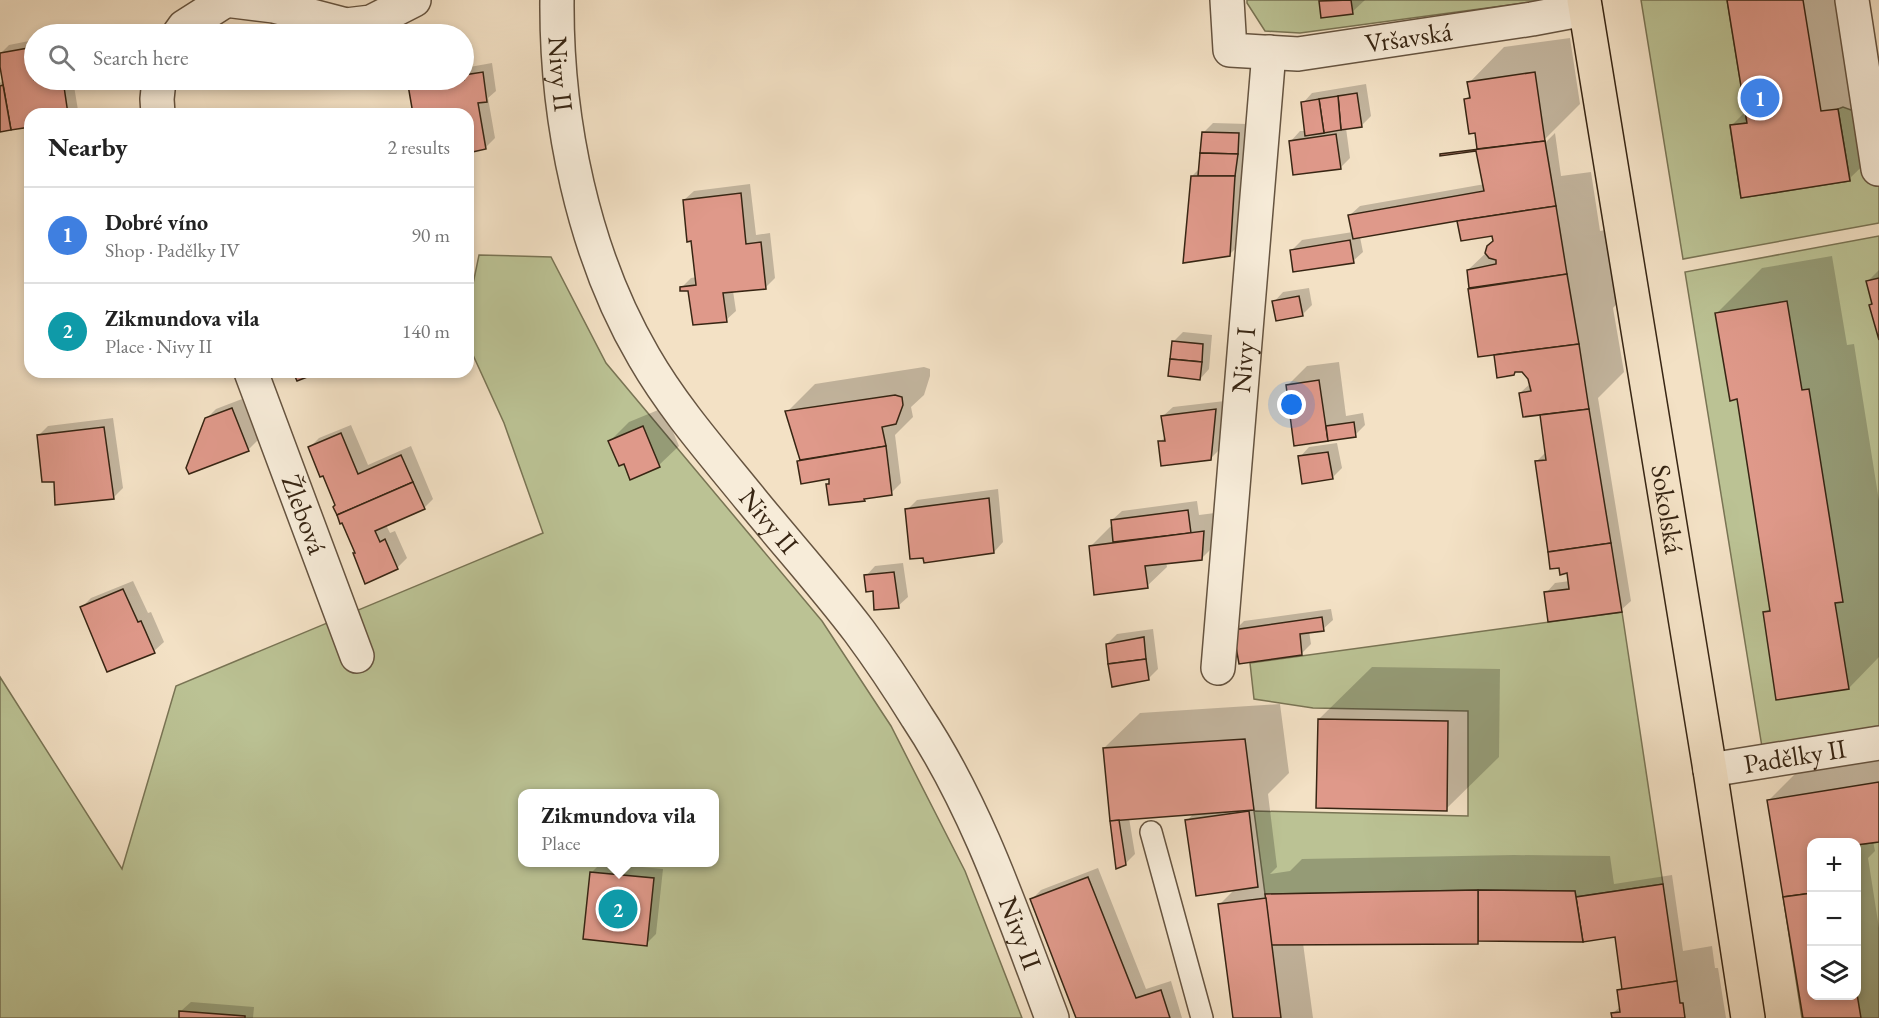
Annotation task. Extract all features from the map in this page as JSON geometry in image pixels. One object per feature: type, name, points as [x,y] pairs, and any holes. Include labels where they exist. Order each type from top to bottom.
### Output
[{"type":"main road","name":"Sokolská","points":[[1584,4],[1710,770],[1748,1018]]},
{"type":"street","points":[[189,24],[225,0],[273,6],[342,24]]},
{"type":"street","points":[[354,24],[371,22],[414,0]]},
{"type":"street","name":"Nivy II","points":[[557,0],[561,86],[572,160],[584,210],[610,290],[643,357],[681,415],[859,631],[945,760],[988,852],[1052,1018]]},
{"type":"street","name":"Vršavská","points":[[1227,0],[1230,50],[1298,54],[1532,19],[1584,4]]},
{"type":"street","points":[[1852,0],[1878,169]]},
{"type":"street","name":"Nivy I","points":[[1218,668],[1269,52]]},
{"type":"street","points":[[158,90],[158,108]]},
{"type":"street","name":"Žlebová","points":[[253,378],[357,656]]},
{"type":"street","name":"Padělky II","points":[[1710,770],[1735,768],[1879,742]]},
{"type":"lane","points":[[1151,832],[1202,1018]]},
{"type":"green space","points":[[1247,0],[1546,0],[1300,33],[1265,31]]},
{"type":"green space","points":[[1641,0],[1727,0],[1747,123],[1730,126],[1741,198],[1850,181],[1838,109],[1843,107],[1854,111],[1879,176],[1879,223],[1683,259]]},
{"type":"green space","points":[[1879,236],[1879,728],[1762,747],[1685,272]]},
{"type":"green space","points":[[479,255],[551,257],[606,363],[822,621],[891,726],[965,871],[1022,1018],[0,1018],[0,677],[122,869],[176,686],[543,533],[504,423],[474,357],[474,279]]},
{"type":"green space","points":[[1622,612],[1663,884],[1576,897],[1575,891],[1478,890],[1265,894],[1254,811],[1468,816],[1468,711],[1313,708],[1254,699],[1250,663]]},
{"type":"green space","points":[[1879,842],[1879,1018],[1802,1018],[1783,896],[1807,979],[1807,1000],[1861,1000],[1861,844]]},
{"type":"building","points":[[1351,0],[1353,14],[1321,18],[1319,1]]},
{"type":"building","points":[[1727,0],[1803,0],[1821,111],[1838,109],[1850,181],[1741,198],[1730,125],[1747,123]]},
{"type":"building","points":[[24,49],[24,90],[64,90],[67,108],[24,108],[24,128],[11,130],[0,67],[0,53]]},
{"type":"building","points":[[483,72],[487,102],[478,103],[486,149],[474,152],[474,108],[412,108],[409,90],[474,90],[474,73]]},
{"type":"building","points":[[1535,72],[1545,141],[1477,149],[1475,133],[1469,134],[1464,99],[1470,98],[1467,82]]},
{"type":"building","points":[[3,85],[11,130],[0,132],[0,86]]},
{"type":"building","points":[[1357,93],[1362,127],[1341,130],[1338,96]]},
{"type":"building","points":[[1338,96],[1341,130],[1324,133],[1319,99]]},
{"type":"building","points":[[1319,99],[1324,133],[1305,136],[1301,102]]},
{"type":"building","points":[[1202,132],[1239,133],[1238,154],[1200,153]]},
{"type":"building","points":[[1336,134],[1341,169],[1293,175],[1289,141]]},
{"type":"building","points":[[1545,141],[1556,206],[1353,239],[1348,215],[1484,191],[1476,151],[1440,156],[1440,154]]},
{"type":"building","points":[[1200,153],[1238,154],[1235,176],[1198,176]]},
{"type":"building","points":[[1191,176],[1235,176],[1230,256],[1183,263]]},
{"type":"building","points":[[741,193],[746,244],[761,242],[766,289],[723,293],[727,322],[693,325],[688,291],[680,291],[680,287],[696,285],[691,241],[687,242],[683,200]]},
{"type":"building","points":[[1556,206],[1567,274],[1469,288],[1467,270],[1496,264],[1496,260],[1489,258],[1485,253],[1487,246],[1493,241],[1492,236],[1461,241],[1457,221]]},
{"type":"building","points":[[1350,240],[1354,263],[1293,272],[1290,250]]},
{"type":"building","points":[[1567,274],[1579,344],[1478,357],[1468,289]]},
{"type":"building","points":[[1879,278],[1879,340],[1869,305],[1872,304],[1866,281]]},
{"type":"building","points":[[1299,296],[1303,316],[1276,321],[1272,301]]},
{"type":"building","points":[[1787,301],[1802,390],[1809,389],[1843,602],[1835,603],[1849,689],[1776,700],[1763,612],[1770,611],[1737,399],[1730,401],[1715,313]]},
{"type":"building","points":[[1172,341],[1203,344],[1202,362],[1170,359]]},
{"type":"building","points":[[1579,344],[1589,409],[1523,417],[1519,393],[1531,391],[1528,379],[1522,372],[1497,378],[1494,355]]},
{"type":"building","points":[[1170,359],[1202,362],[1200,380],[1168,376]]},
{"type":"building","points":[[1319,380],[1328,441],[1294,446],[1286,385]]},
{"type":"building","points":[[895,395],[902,397],[903,405],[896,424],[882,427],[886,446],[800,460],[785,411]]},
{"type":"building","points":[[232,408],[249,451],[189,474],[186,468],[205,418]]},
{"type":"building","points":[[1216,409],[1211,460],[1161,466],[1158,441],[1165,441],[1161,416]]},
{"type":"building","points":[[1589,409],[1611,543],[1548,552],[1535,461],[1546,460],[1540,415]]},
{"type":"building","points":[[1354,422],[1356,437],[1328,441],[1326,426]]},
{"type":"building","points":[[643,426],[660,467],[630,480],[624,464],[619,466],[608,441]]},
{"type":"building","points":[[104,427],[114,499],[55,505],[54,482],[42,482],[37,435]]},
{"type":"building","points":[[341,433],[358,474],[401,455],[413,482],[337,515],[323,476],[320,477],[308,447]]},
{"type":"building","points":[[886,446],[892,495],[829,505],[826,484],[829,484],[829,479],[801,484],[797,461]]},
{"type":"building","points":[[1328,452],[1333,479],[1302,484],[1298,456]]},
{"type":"building","points":[[413,482],[425,509],[375,531],[380,542],[385,539],[398,569],[365,584],[353,553],[355,553],[337,515]]},
{"type":"building","points":[[989,498],[994,553],[924,563],[923,558],[910,559],[905,509]]},
{"type":"building","points":[[1188,510],[1191,533],[1113,542],[1111,520]]},
{"type":"building","points":[[1204,531],[1202,560],[1145,566],[1148,588],[1094,595],[1089,546]]},
{"type":"building","points":[[1611,543],[1622,612],[1548,622],[1544,592],[1569,589],[1567,573],[1560,575],[1559,568],[1550,569],[1548,552]]},
{"type":"building","points":[[894,572],[899,608],[874,610],[873,591],[866,592],[864,575]]},
{"type":"building","points":[[123,589],[155,653],[107,672],[80,607]]},
{"type":"building","points":[[1322,617],[1324,631],[1300,634],[1302,655],[1239,664],[1233,630]]},
{"type":"building","points":[[1144,637],[1146,659],[1108,664],[1106,644]]},
{"type":"building","points":[[1146,659],[1149,680],[1112,687],[1108,664]]},
{"type":"building","points":[[1318,719],[1448,721],[1447,811],[1316,808]]},
{"type":"building","points":[[1245,739],[1254,810],[1110,821],[1103,748]]},
{"type":"building","points":[[1879,782],[1879,842],[1861,844],[1861,838],[1807,838],[1807,894],[1783,897],[1767,800]]},
{"type":"building","points":[[1249,811],[1258,887],[1196,896],[1185,820]]},
{"type":"building","points":[[1119,820],[1126,865],[1116,869],[1110,821]]},
{"type":"building","points":[[590,872],[654,878],[647,946],[583,939]]},
{"type":"building","points":[[1088,877],[1136,998],[1161,990],[1170,1018],[1076,1018],[1030,899]]},
{"type":"building","points":[[1663,884],[1677,981],[1622,990],[1615,937],[1583,942],[1576,897]]},
{"type":"building","points":[[1478,890],[1575,891],[1583,942],[1478,941]]},
{"type":"building","points":[[1478,890],[1478,944],[1271,945],[1265,894]]},
{"type":"building","points":[[1807,894],[1807,1000],[1858,1000],[1861,1018],[1803,1018],[1783,897]]},
{"type":"building","points":[[1266,898],[1281,1018],[1233,1018],[1218,904]]},
{"type":"building","points":[[1677,981],[1685,1018],[1612,1018],[1611,1013],[1620,1012],[1617,990]]},
{"type":"building","points":[[179,1011],[245,1016],[245,1018],[179,1018]]},
{"type":"place","name":"Dobré víno","points":[[1760,98]]},
{"type":"place","name":"Zikmundova vila","points":[[618,909]]}]
